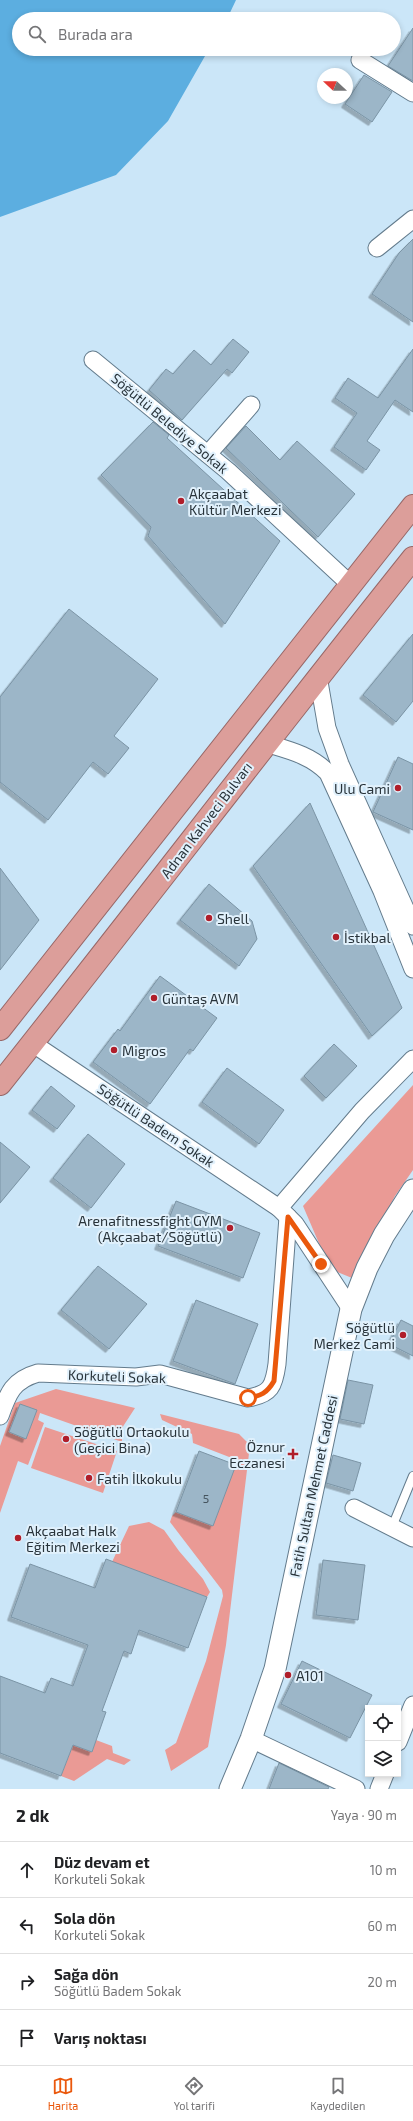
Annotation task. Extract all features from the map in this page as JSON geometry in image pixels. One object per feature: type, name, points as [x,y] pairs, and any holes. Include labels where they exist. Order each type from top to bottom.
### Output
[{"type":"highway","points":[[0,1030],[413,506]]},
{"type":"highway","name":"Adnan Kahveci Bulvarı","points":[[0,1084],[129,922],[265,743],[413,558]]},
{"type":"street","points":[[360,60],[413,93]]},
{"type":"street","points":[[377,248],[413,219]]},
{"type":"street","name":"Söğütlü Belediye Sokak","points":[[94,360],[208,454],[351,585]]},
{"type":"street","points":[[208,454],[251,405]]},
{"type":"street","points":[[318,676],[327,728],[340,764],[413,925]]},
{"type":"street","points":[[265,743],[298,753],[318,763],[328,773],[379,884],[413,968]]},
{"type":"street","name":"Söğütlü Badem Sokak","points":[[32,1043],[284,1213],[351,1309]]},
{"type":"street","points":[[284,1213],[362,1111],[413,1059]]},
{"type":"street","name":"Fatih Sultan Mehmet Caddesi","points":[[230,1789],[251,1739],[275,1669],[351,1309],[367,1268],[384,1235],[413,1190]]},
{"type":"street","name":"Korkuteli Sokak","points":[[0,1416],[6,1399],[16,1383],[25,1377],[38,1373],[136,1377],[160,1374],[248,1398],[260,1396],[268,1391],[274,1381],[277,1364],[284,1213]]},
{"type":"street","points":[[354,1508],[413,1538]]},
{"type":"street","points":[[398,1741],[413,1705]]},
{"type":"street","points":[[251,1739],[356,1789]]},
{"type":"street","points":[[379,1789],[384,1777]]},
{"type":"lane","points":[[392,1527],[413,1476]]},
{"type":"shaded area","points":[[413,1085],[413,1170],[395,1196],[352,1278],[330,1269],[303,1206]]},
{"type":"shaded area","points":[[56,1389],[135,1408],[122,1428],[122,1442],[40,1413],[38,1420],[44,1423],[28,1465],[18,1461],[0,1513],[0,1446],[15,1403]]},
{"type":"shaded area","points":[[160,1414],[239,1434],[250,1445],[226,1645],[208,1747],[171,1771],[165,1750],[176,1743],[206,1661],[223,1596],[222,1590],[170,1522],[172,1516],[176,1512],[213,1525],[237,1460],[193,1443],[192,1434],[162,1420]]},
{"type":"shaded area","points":[[45,1427],[117,1451],[103,1493],[31,1468]]},
{"type":"shaded area","points":[[149,1522],[164,1530],[179,1551],[203,1579],[210,1592],[207,1597],[112,1562],[129,1526]]},
{"type":"shaded area","points":[[96,1740],[112,1746],[113,1753],[131,1760],[124,1765],[107,1759],[74,1781],[61,1776],[73,1745],[92,1752]]},
{"type":"water","points":[[0,0],[236,0],[230,12],[12,12],[12,56],[205,56],[168,121],[116,175],[0,217]]},
{"type":"building","points":[[413,28],[413,81],[388,66],[395,56],[401,56],[401,46]]},
{"type":"building","points":[[364,75],[392,92],[372,122],[345,104],[353,104],[353,92]]},
{"type":"building","points":[[413,239],[413,322],[372,294],[399,253]]},
{"type":"building","points":[[233,339],[249,352],[232,373],[227,369],[182,420],[149,390],[166,369],[173,374],[194,350],[211,365]]},
{"type":"building","points":[[413,349],[413,412],[395,400],[367,441],[380,450],[366,470],[334,447],[357,413],[335,398],[348,378],[378,398]]},
{"type":"building","name":"Akçaabat Kültür Merkezi","points":[[153,422],[169,435],[167,438],[280,541],[225,624],[148,536],[151,527],[101,475]]},
{"type":"building","points":[[246,426],[280,460],[297,441],[355,494],[318,537],[226,448]]},
{"type":"building","points":[[69,609],[158,679],[114,736],[129,748],[108,774],[93,762],[48,820],[0,782],[0,697]]},
{"type":"building","points":[[413,634],[413,701],[396,722],[363,695]]},
{"type":"building","name":"Ulu Cami","points":[[398,757],[413,764],[413,830],[373,812]]},
{"type":"building","name":"İstikbal","points":[[310,803],[402,1008],[372,1036],[253,866]]},
{"type":"building","points":[[0,868],[39,920],[0,970]]},
{"type":"building","points":[[209,884],[252,921],[257,939],[239,966],[180,920]]},
{"type":"building","points":[[160,976],[217,1018],[193,1051],[190,1049],[150,1104],[93,1062],[118,1029],[120,1031]]},
{"type":"building","points":[[334,1044],[357,1066],[326,1098],[304,1076]]},
{"type":"building","points":[[227,1068],[284,1110],[259,1144],[202,1102]]},
{"type":"building","points":[[51,1086],[75,1106],[57,1129],[32,1110]]},
{"type":"building","points":[[88,1134],[125,1164],[91,1208],[53,1178]]},
{"type":"building","points":[[0,1142],[30,1167],[0,1203]]},
{"type":"building","points":[[176,1201],[260,1233],[243,1278],[158,1246]]},
{"type":"building","points":[[98,1266],[147,1304],[109,1349],[61,1310]]},
{"type":"building","points":[[196,1300],[258,1324],[235,1384],[173,1361]]},
{"type":"building","name":"Söğütlü Merkez Cami","points":[[401,1320],[413,1326],[413,1356],[389,1344]]},
{"type":"building","points":[[348,1380],[373,1385],[364,1424],[340,1419]]},
{"type":"building","points":[[20,1404],[37,1410],[26,1439],[9,1432]]},
{"type":"building","points":[[199,1451],[236,1465],[213,1526],[176,1512]]},
{"type":"building","points":[[333,1455],[361,1463],[353,1491],[326,1483]]},
{"type":"building","points":[[106,1559],[207,1597],[188,1648],[139,1630],[131,1654],[124,1651],[102,1711],[106,1712],[92,1752],[73,1745],[61,1776],[0,1753],[0,1676],[45,1693],[51,1678],[73,1686],[88,1645],[11,1617],[30,1564],[95,1588]]},
{"type":"building","points":[[323,1560],[365,1565],[358,1620],[316,1615]]},
{"type":"building","points":[[302,1661],[372,1695],[367,1705],[365,1705],[365,1709],[350,1738],[281,1704]]},
{"type":"building","points":[[279,1763],[329,1787],[328,1789],[269,1789]]},
{"type":"place","name":"Akçaabat Kültür Merkezi","points":[[181,501]]},
{"type":"place","name":"Ulu Cami","points":[[398,788]]},
{"type":"place","name":"Shell","points":[[209,918]]},
{"type":"place","name":"İstikbal","points":[[336,937]]},
{"type":"place","name":"Güntaş AVM","points":[[154,998]]},
{"type":"place","name":"Migros","points":[[114,1050]]},
{"type":"place","name":"Arenafitnessfight GYM (Akçaabat/Söğütlü)","points":[[230,1228]]},
{"type":"place","name":"Söğütlü Merkez Cami","points":[[403,1335]]},
{"type":"place","name":"Söğütlü Ortaokulu (Geçici Bina)","points":[[66,1439]]},
{"type":"place","name":"Öznur Eczanesi","points":[[293,1454]]},
{"type":"place","name":"Fatih İlkokulu","points":[[89,1478]]},
{"type":"place","name":"Akçaabat Halk Eğitim Merkezi","points":[[18,1538]]},
{"type":"place","name":"A101","points":[[288,1675]]},
{"type":"route","points":[[248,1398],[260,1396],[268,1391],[274,1381],[277,1364],[288,1217],[295,1224],[321,1264]]}]
